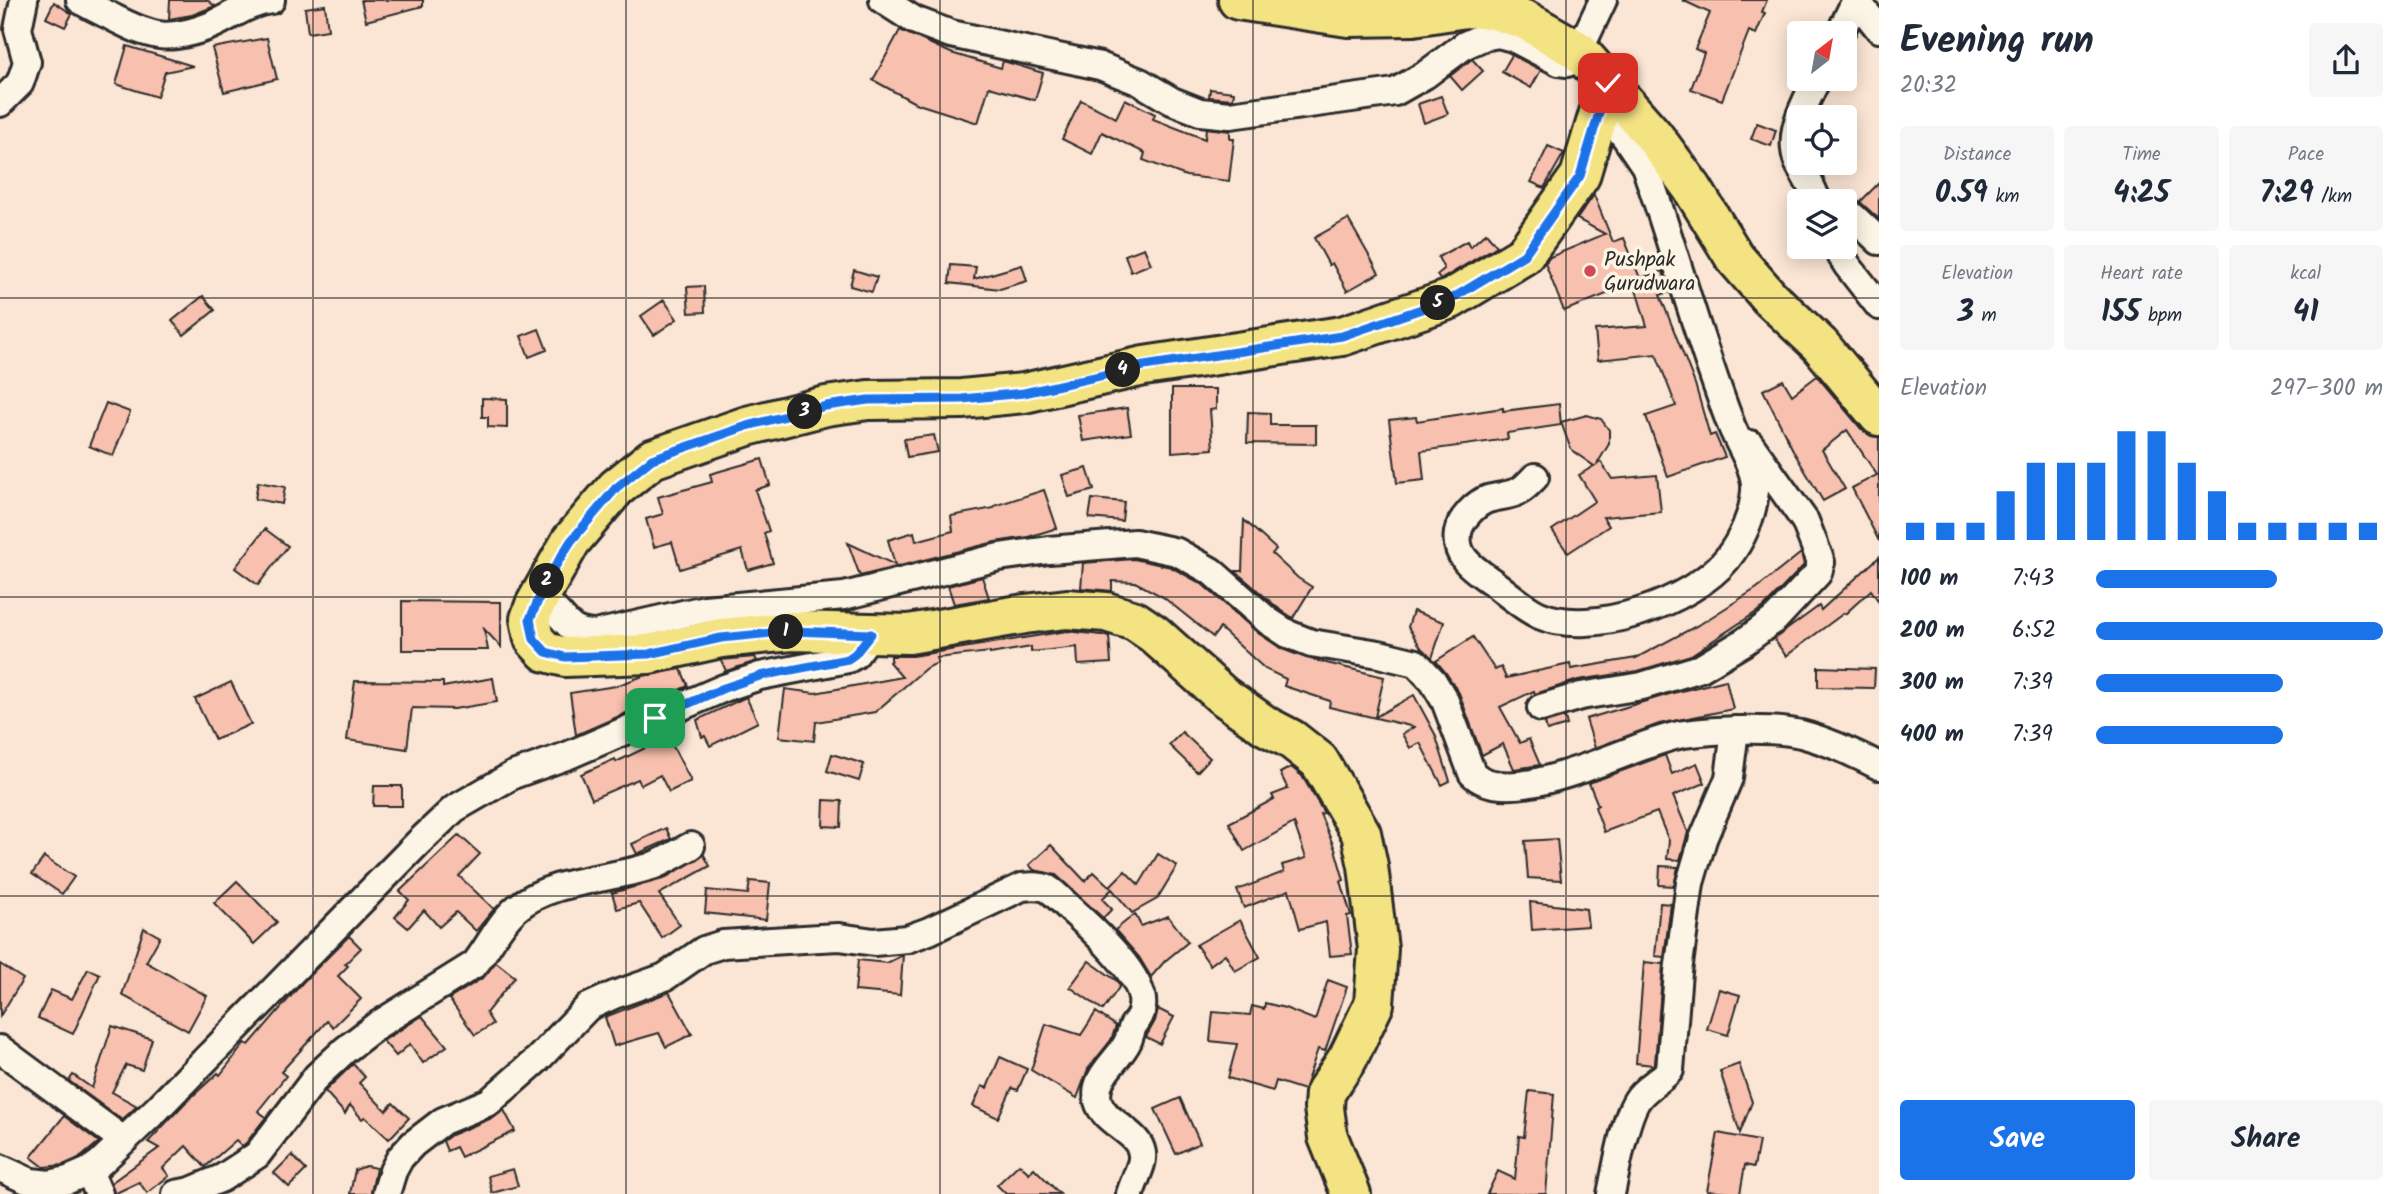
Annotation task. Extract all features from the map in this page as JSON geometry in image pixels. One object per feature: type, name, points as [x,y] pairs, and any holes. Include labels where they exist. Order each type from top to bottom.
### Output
[{"type":"main road","points":[[1238,0],[1348,17],[1413,16],[1466,8],[1494,10],[1524,20],[1579,51],[1604,94],[1653,135],[1735,258],[1770,298],[1820,345],[1879,416]]},
{"type":"main road","points":[[1351,1194],[1328,1137],[1325,1093],[1349,1058],[1374,1004],[1378,949],[1368,866],[1361,833],[1319,761],[1291,739],[1266,726],[1222,695],[1154,634],[1135,621],[1106,612],[1067,609],[909,634],[779,632],[721,638],[649,654],[565,657],[546,652],[534,639],[530,619],[571,541],[616,488],[652,459],[747,426],[826,406],[868,400],[962,399],[1024,393],[1144,366],[1342,336],[1451,299],[1524,255],[1580,176],[1604,94]]},
{"type":"street","points":[[0,103],[20,83],[27,62],[18,29],[24,0]]},
{"type":"street","points":[[80,0],[143,33],[161,36],[193,31],[213,24],[250,4],[271,0]]},
{"type":"street","points":[[883,0],[914,20],[951,34],[1100,66],[1200,112],[1230,115],[1395,92],[1425,75],[1465,45],[1498,34],[1513,38],[1559,62],[1567,63],[1579,51],[1603,0]]},
{"type":"street","points":[[1846,21],[1856,0],[1879,29]]},
{"type":"street","points":[[1811,91],[1799,116],[1794,140],[1798,160],[1812,189]]},
{"type":"street","points":[[1535,477],[1522,490],[1486,499],[1469,512],[1458,531],[1458,552],[1470,566],[1538,615],[1569,621],[1602,622],[1644,611],[1688,590],[1712,573],[1726,559],[1748,522],[1755,489],[1754,478],[1730,422],[1644,166],[1626,138],[1604,94]]},
{"type":"street","points":[[1857,221],[1879,242]]},
{"type":"street","points":[[1843,259],[1879,306]]},
{"type":"street","points":[[1541,708],[1581,696],[1642,687],[1701,668],[1744,642],[1774,619],[1818,573],[1821,562],[1805,521],[1761,457],[1730,422]]},
{"type":"street","points":[[535,605],[549,605],[573,630],[583,634],[595,634],[705,609],[844,596],[999,557],[1135,543],[1177,552],[1211,571],[1268,621],[1288,634],[1311,643],[1416,663],[1433,681],[1445,701],[1472,773],[1480,782],[1500,785],[1563,776],[1681,735],[1735,730],[1798,734],[1850,750],[1879,766]]},
{"type":"street","points":[[17,1180],[50,1184],[68,1180],[94,1183],[122,1140],[158,1108],[454,809],[513,775],[569,755],[724,688],[760,676],[848,659],[871,634]]},
{"type":"street","points":[[1611,1194],[1630,1114],[1640,1096],[1670,1070],[1678,972],[1690,883],[1703,839],[1729,778],[1735,730]]},
{"type":"street","points":[[176,1194],[222,1178],[257,1156],[317,1076],[376,1026],[475,964],[487,950],[503,922],[519,906],[555,889],[652,866],[691,846]]},
{"type":"street","points":[[391,1186],[400,1158],[429,1129],[489,1102],[538,1059],[588,1007],[665,977],[704,950],[723,944],[820,938],[839,937],[874,942],[906,939],[929,931],[1022,887],[1034,886],[1048,889],[1108,943],[1140,991],[1143,1002],[1140,1018],[1132,1028],[1128,1043],[1105,1072],[1098,1090],[1098,1102],[1106,1116],[1134,1138],[1142,1151],[1141,1164],[1130,1194]]},
{"type":"street","points":[[0,1049],[122,1140]]},
{"type":"building","points":[[170,0],[207,0],[215,6],[192,15],[169,19]]},
{"type":"building","points":[[361,0],[423,0],[423,6],[366,21]]},
{"type":"building","points":[[1682,0],[1767,0],[1756,34],[1749,31],[1722,100],[1691,89],[1704,53],[1695,49],[1710,13]]},
{"type":"building","points":[[54,2],[72,14],[65,27],[46,18]]},
{"type":"building","points":[[325,5],[328,30],[308,33],[305,8]]},
{"type":"building","points":[[900,30],[951,53],[1001,68],[1003,61],[1043,73],[1035,100],[989,87],[978,123],[915,103],[873,80]]},
{"type":"building","points":[[267,38],[277,79],[224,92],[212,48]]},
{"type":"building","points":[[127,46],[193,66],[165,72],[157,97],[116,84]]},
{"type":"building","points":[[1512,55],[1541,70],[1531,88],[1502,72]]},
{"type":"building","points":[[1472,59],[1483,71],[1462,90],[1450,76]]},
{"type":"building","points":[[1210,89],[1234,92],[1233,99],[1209,97]]},
{"type":"building","points":[[1441,96],[1448,114],[1424,123],[1418,104]]},
{"type":"building","points":[[1125,99],[1155,114],[1153,119],[1205,139],[1206,128],[1230,131],[1230,139],[1234,139],[1229,181],[1186,176],[1143,160],[1145,153],[1102,132],[1092,154],[1062,139],[1081,100],[1116,118]]},
{"type":"building","points":[[1757,123],[1776,130],[1771,146],[1751,139]]},
{"type":"building","points":[[1548,146],[1564,153],[1544,188],[1531,182]]},
{"type":"building","points":[[1879,183],[1879,219],[1860,202]]},
{"type":"building","points":[[1594,195],[1613,242],[1624,238],[1640,278],[1663,271],[1669,292],[1660,295],[1695,384],[1710,436],[1715,434],[1725,457],[1668,477],[1646,416],[1676,406],[1656,354],[1598,360],[1595,330],[1647,326],[1634,283],[1564,311],[1545,263],[1550,257],[1605,234],[1577,219]]},
{"type":"building","points":[[1348,219],[1379,273],[1347,291],[1314,238]]},
{"type":"building","points":[[1486,233],[1497,246],[1440,280],[1437,275],[1444,269],[1438,257],[1467,241],[1470,247]]},
{"type":"building","points":[[1144,248],[1151,264],[1131,272],[1125,255]]},
{"type":"building","points":[[951,265],[976,267],[974,279],[1022,265],[1027,281],[1000,289],[949,283]]},
{"type":"building","points":[[854,270],[877,277],[872,292],[850,286]]},
{"type":"building","points":[[704,286],[705,312],[689,313],[687,287]]},
{"type":"building","points":[[203,296],[215,310],[184,335],[172,321]]},
{"type":"building","points":[[664,300],[677,319],[654,335],[641,316]]},
{"type":"building","points":[[539,329],[547,350],[529,357],[521,336]]},
{"type":"building","points":[[1817,376],[1862,430],[1871,436],[1879,437],[1879,541],[1852,488],[1877,475],[1847,430],[1822,450],[1845,489],[1823,501],[1795,454],[1763,390],[1783,380],[1792,395]]},
{"type":"building","points":[[1172,389],[1216,389],[1216,409],[1210,410],[1213,449],[1172,452]]},
{"type":"building","points":[[482,398],[507,399],[507,428],[488,427],[488,417],[482,417]]},
{"type":"building","points":[[106,403],[130,412],[113,456],[89,446]]},
{"type":"building","points":[[1559,404],[1561,425],[1507,433],[1508,439],[1421,451],[1424,480],[1397,483],[1389,420],[1416,417],[1417,421],[1503,408],[1503,411]]},
{"type":"building","points":[[1127,408],[1131,434],[1083,441],[1078,415]]},
{"type":"building","points":[[1248,412],[1270,413],[1270,425],[1316,425],[1316,444],[1247,443]]},
{"type":"building","points":[[1587,415],[1601,419],[1609,430],[1609,444],[1597,464],[1601,462],[1612,479],[1657,475],[1661,512],[1603,517],[1609,526],[1568,553],[1552,530],[1595,501],[1579,475],[1594,466],[1570,447],[1561,422]]},
{"type":"building","points":[[934,435],[938,452],[907,457],[904,439]]},
{"type":"building","points":[[762,459],[770,485],[755,490],[769,531],[764,533],[773,563],[748,570],[742,550],[680,569],[672,542],[654,547],[646,519],[663,514],[658,497],[712,482],[710,474]]},
{"type":"building","points":[[1087,468],[1094,490],[1069,497],[1062,475]]},
{"type":"building","points":[[258,482],[285,487],[282,504],[255,499]]},
{"type":"building","points":[[1044,490],[1057,528],[860,576],[848,543],[895,565],[888,540],[914,532],[916,541],[953,531],[951,516],[994,508]]},
{"type":"building","points":[[1092,499],[1124,502],[1122,521],[1089,518]]},
{"type":"building","points":[[1244,520],[1276,549],[1272,554],[1312,587],[1293,618],[1235,571],[1242,571]]},
{"type":"building","points":[[265,529],[288,546],[258,585],[235,568]]},
{"type":"building","points":[[1801,553],[1804,565],[1764,607],[1691,655],[1638,671],[1578,680],[1535,694],[1534,691],[1500,707],[1520,743],[1529,739],[1540,765],[1514,769],[1503,744],[1482,755],[1459,693],[1436,661],[1473,637],[1495,670],[1501,667],[1506,678],[1570,664],[1571,669],[1636,658],[1702,623],[1757,588]]},
{"type":"building","points":[[1879,557],[1879,602],[1871,590],[1845,614],[1786,656],[1774,639],[1819,606],[1821,610]]},
{"type":"building","points":[[1134,559],[1171,567],[1202,584],[1258,633],[1282,649],[1306,658],[1384,677],[1375,717],[1414,695],[1435,734],[1450,781],[1442,785],[1420,743],[1410,748],[1402,734],[1414,727],[1329,707],[1330,701],[1284,686],[1286,679],[1265,669],[1220,628],[1213,637],[1163,597],[1135,582],[1112,581],[1112,591],[1081,588],[1083,563]]},
{"type":"building","points":[[982,577],[989,598],[954,604],[948,586]]},
{"type":"building","points":[[402,601],[501,602],[501,647],[484,629],[488,650],[402,650]]},
{"type":"building","points":[[1413,611],[1444,622],[1432,658],[1422,649],[1408,627]]},
{"type":"building","points":[[1067,631],[1109,636],[1111,663],[1078,665],[1077,647],[1031,652],[1031,647],[990,654],[936,658],[938,663],[926,668],[875,712],[816,722],[814,741],[779,737],[785,689],[815,693],[902,677],[889,662],[891,656],[913,656]]},
{"type":"building","points":[[755,657],[757,661],[726,671],[721,660]]},
{"type":"building","points":[[1818,667],[1875,669],[1874,688],[1818,687]]},
{"type":"building","points":[[681,669],[688,686],[576,735],[570,693],[616,686],[643,676]]},
{"type":"building","points":[[493,678],[497,702],[454,709],[412,708],[407,749],[347,740],[355,681],[443,682],[443,687]]},
{"type":"building","points":[[1726,680],[1733,709],[1659,724],[1595,748],[1586,719]]},
{"type":"building","points":[[231,682],[251,724],[215,740],[195,699]]},
{"type":"building","points":[[746,697],[758,722],[710,746],[705,736],[702,737],[697,720]]},
{"type":"building","points":[[1565,717],[1567,725],[1547,731],[1545,723]]},
{"type":"building","points":[[1182,732],[1210,758],[1197,772],[1169,745]]},
{"type":"building","points":[[668,737],[691,781],[669,792],[660,775],[641,785],[638,779],[592,799],[581,774],[615,759],[616,762]]},
{"type":"building","points":[[832,754],[864,764],[859,781],[827,771]]},
{"type":"building","points":[[1665,755],[1672,774],[1697,763],[1705,783],[1673,796],[1688,832],[1680,860],[1667,859],[1669,841],[1657,812],[1604,832],[1595,807],[1598,805],[1589,783]]},
{"type":"building","points":[[1291,767],[1302,776],[1324,813],[1320,814],[1335,849],[1351,915],[1347,916],[1352,954],[1330,956],[1326,922],[1300,929],[1289,890],[1244,908],[1237,890],[1284,872],[1282,865],[1306,858],[1294,823],[1244,851],[1229,823],[1274,799],[1272,795],[1288,789],[1280,773]]},
{"type":"building","points":[[374,786],[402,786],[402,806],[373,806]]},
{"type":"building","points":[[824,800],[842,801],[841,827],[823,826]]},
{"type":"building","points":[[666,828],[671,839],[637,854],[632,844]]},
{"type":"building","points":[[459,835],[480,854],[459,876],[494,909],[476,931],[456,912],[439,927],[424,910],[408,928],[395,917],[409,900],[400,891]]},
{"type":"building","points":[[1557,839],[1561,880],[1528,878],[1525,841]]},
{"type":"building","points":[[1051,845],[1085,881],[1094,872],[1111,888],[1125,871],[1139,885],[1158,854],[1177,866],[1157,899],[1132,913],[1112,889],[1102,899],[1112,909],[1103,918],[1056,875],[1034,870],[1029,865]]},
{"type":"building","points":[[704,855],[710,866],[659,894],[680,925],[662,938],[639,903],[617,909],[612,893],[663,879]]},
{"type":"building","points":[[44,857],[74,877],[62,894],[32,874]]},
{"type":"building","points":[[1660,866],[1678,867],[1674,886],[1659,885]]},
{"type":"building","points":[[237,881],[277,922],[254,944],[214,903]]},
{"type":"building","points":[[750,881],[770,883],[766,920],[705,913],[707,890],[748,894]]},
{"type":"building","points":[[1530,902],[1586,909],[1588,926],[1532,930]]},
{"type":"building","points":[[1660,903],[1671,904],[1664,957],[1655,956]]},
{"type":"building","points":[[1135,914],[1141,926],[1168,916],[1188,942],[1151,977],[1139,957],[1115,930]]},
{"type":"building","points":[[1240,920],[1260,957],[1235,971],[1225,954],[1210,965],[1196,945]]},
{"type":"building","points":[[144,928],[160,937],[146,962],[207,996],[188,1031],[122,995]]},
{"type":"building","points":[[349,936],[361,948],[345,964],[348,966],[338,976],[361,999],[333,1027],[327,1021],[281,1072],[286,1076],[258,1111],[266,1117],[246,1143],[242,1146],[236,1140],[205,1167],[186,1146],[163,1168],[169,1176],[147,1193],[139,1182],[114,1194],[111,1183],[159,1148],[148,1142],[184,1104],[218,1073],[220,1075],[245,1043],[249,1045],[303,982]]},
{"type":"building","points":[[903,955],[900,995],[855,991],[858,960],[887,963]]},
{"type":"building","points":[[1089,961],[1120,986],[1103,1010],[1070,987]]},
{"type":"building","points":[[496,962],[515,977],[486,1013],[493,1024],[475,1035],[449,999],[484,977]]},
{"type":"building","points":[[1644,962],[1663,964],[1653,1065],[1636,1063]]},
{"type":"building","points":[[0,964],[23,979],[0,1016]]},
{"type":"building","points":[[88,969],[100,974],[73,1034],[38,1018],[51,990],[72,999]]},
{"type":"building","points":[[1328,980],[1347,987],[1325,1051],[1318,1049],[1304,1090],[1276,1081],[1273,1091],[1228,1078],[1237,1044],[1210,1041],[1213,1012],[1250,1015],[1252,1006],[1264,1009],[1265,1003],[1315,1020]]},
{"type":"building","points":[[1719,989],[1740,995],[1728,1035],[1707,1029]]},
{"type":"building","points":[[669,992],[692,1034],[666,1047],[659,1033],[614,1046],[605,1017]]},
{"type":"building","points":[[1158,1009],[1174,1017],[1160,1044],[1146,1037]]},
{"type":"building","points":[[1096,1012],[1116,1026],[1111,1040],[1088,1069],[1077,1098],[1031,1070],[1046,1024],[1081,1035]]},
{"type":"building","points":[[422,1016],[447,1046],[423,1063],[410,1044],[396,1056],[383,1041]]},
{"type":"building","points":[[112,1026],[152,1039],[142,1070],[126,1065],[112,1092],[137,1106],[122,1120],[69,1081],[73,1075],[92,1088]]},
{"type":"building","points":[[1000,1057],[1027,1069],[1018,1090],[1012,1088],[998,1118],[973,1106],[982,1086],[987,1088]]},
{"type":"building","points":[[353,1064],[365,1077],[359,1083],[386,1111],[393,1103],[409,1118],[389,1139],[365,1117],[362,1119],[350,1105],[345,1114],[325,1091]]},
{"type":"building","points":[[1739,1064],[1752,1102],[1740,1133],[1720,1071]]},
{"type":"building","points":[[1529,1091],[1554,1094],[1546,1194],[1487,1194],[1498,1171],[1515,1179],[1519,1136],[1524,1137]]},
{"type":"building","points":[[1180,1098],[1200,1143],[1176,1154],[1155,1109]]},
{"type":"building","points":[[504,1110],[515,1131],[461,1157],[456,1147],[447,1151],[443,1141],[451,1135],[495,1117]]},
{"type":"building","points":[[64,1116],[99,1142],[81,1157],[63,1165],[44,1167],[31,1157]]},
{"type":"building","points":[[1718,1133],[1759,1141],[1754,1167],[1745,1165],[1740,1194],[1707,1191]]},
{"type":"building","points":[[292,1155],[306,1170],[289,1187],[274,1173]]},
{"type":"building","points":[[1019,1164],[1029,1173],[1034,1168],[1060,1194],[1006,1194],[997,1185]]},
{"type":"building","points":[[366,1166],[376,1168],[371,1194],[350,1194],[355,1170]]},
{"type":"building","points":[[513,1169],[518,1186],[492,1193],[488,1176]]},
{"type":"place","name":"Pushpak Gurudwara","points":[[1590,271]]},
{"type":"route","points":[[655,718],[724,688],[760,676],[848,659],[871,634],[792,631],[754,634],[721,638],[649,654],[565,657],[546,652],[534,639],[530,619],[548,578],[571,541],[616,488],[652,459],[747,426],[826,406],[868,400],[962,399],[1024,393],[1144,366],[1342,336],[1451,299],[1524,255],[1580,176],[1608,83]]}]
